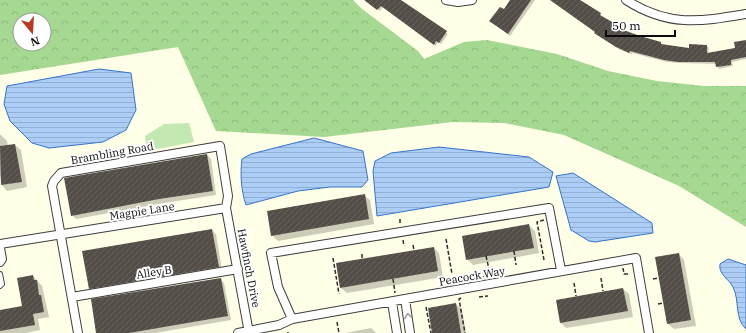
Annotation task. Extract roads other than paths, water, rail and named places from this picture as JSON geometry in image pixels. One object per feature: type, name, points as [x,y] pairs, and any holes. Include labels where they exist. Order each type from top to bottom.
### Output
[{"type":"street","points":[[446,0],[458,2],[472,0]]},
{"type":"street","points":[[626,0],[653,14],[683,21],[705,21],[746,14]]},
{"type":"street","name":"Brambling Road","points":[[78,333],[52,186],[54,181],[61,173],[220,146],[228,196],[226,208]]},
{"type":"street","name":"Magpie Lane","points":[[0,244],[226,208]]},
{"type":"street","name":"Hawfinch Drive","points":[[226,208],[249,332]]},
{"type":"street","points":[[292,319],[278,287],[271,253],[549,208],[561,270]]},
{"type":"street","points":[[0,248],[2,259],[0,262]]},
{"type":"street","name":"Peacock Way","points":[[238,333],[279,325],[292,319],[561,270],[636,258],[648,333]]},
{"type":"street","name":"Alley B","points":[[72,297],[238,269]]},
{"type":"street","points":[[405,299],[410,333]]},
{"type":"street","points":[[392,302],[397,333]]},
{"type":"lane","points":[[0,274],[2,284],[0,286]]},
{"type":"water","points":[[99,69],[131,73],[136,110],[126,130],[103,142],[49,148],[32,143],[10,121],[4,104],[7,86]]},
{"type":"water","points":[[314,138],[363,151],[368,180],[362,187],[330,187],[298,191],[246,205],[241,182],[242,159],[251,154]]},
{"type":"water","points":[[439,147],[529,157],[553,172],[549,187],[377,216],[373,171],[375,161],[391,153]]},
{"type":"water","points":[[573,173],[652,223],[653,233],[595,242],[589,241],[571,230],[556,176]]},
{"type":"water","points":[[728,259],[746,265],[746,329],[742,325],[738,315],[733,287],[722,274],[720,268],[720,264]]}]
